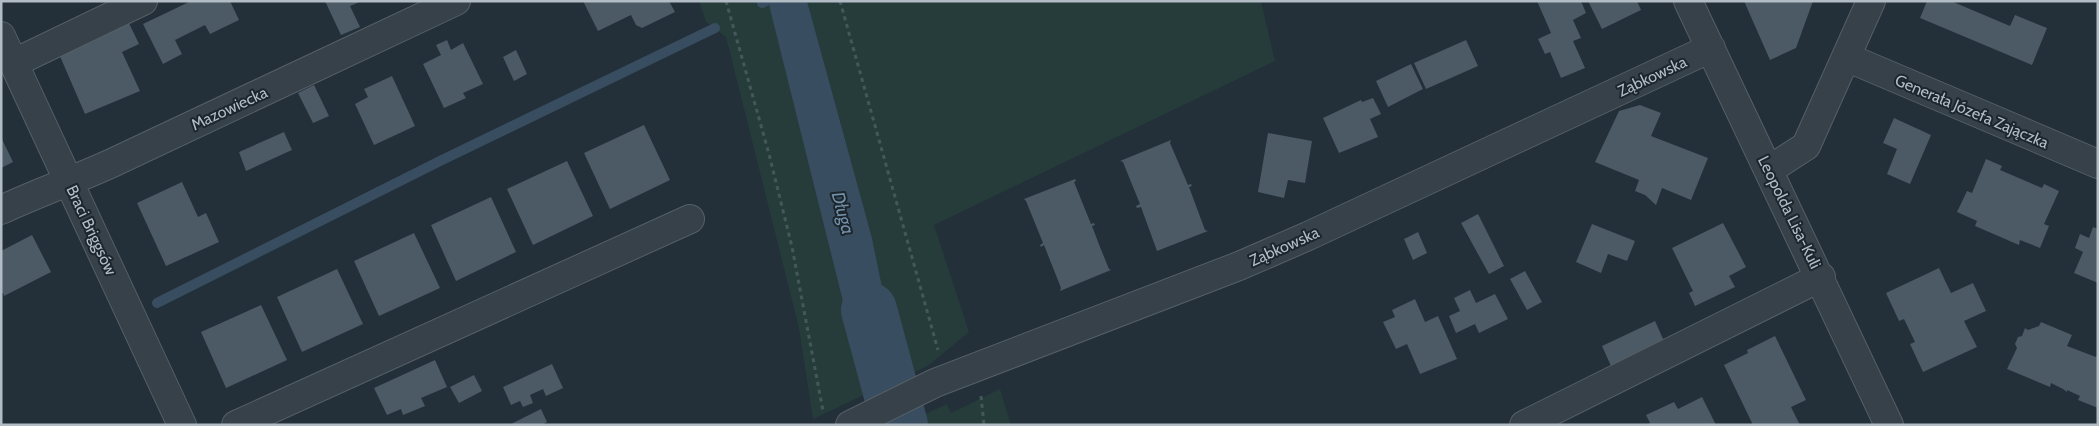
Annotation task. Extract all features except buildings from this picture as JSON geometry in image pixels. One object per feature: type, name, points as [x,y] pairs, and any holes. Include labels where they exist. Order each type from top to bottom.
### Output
[{"type":"street","points":[[14,63],[142,1]]},
{"type":"street","name":"Mazowiecka","points":[[1,210],[32,195],[70,183],[456,1]]},
{"type":"street","name":"Leopolda Lisa-Kuli","points":[[1688,1],[1821,277],[1889,425]]},
{"type":"street","points":[[1770,170],[1806,146],[1871,1]]},
{"type":"street","name":"Braci Briggsów","points":[[1,36],[182,425]]},
{"type":"street","name":"Ząbkowska","points":[[843,422],[935,383],[1239,266],[1317,232],[1711,48]]},
{"type":"street","name":"Generała Józefa Zajączka","points":[[1846,58],[2098,164]]},
{"type":"street","points":[[236,425],[690,219]]},
{"type":"street","points":[[1524,425],[1821,277]]},
{"type":"path","points":[[726,1],[769,154],[792,246],[843,422]]},
{"type":"path","points":[[840,1],[940,354]]},
{"type":"green space","points":[[699,1],[768,1],[866,394],[813,419],[799,328],[726,37],[706,22]]},
{"type":"green space","points":[[807,1],[1261,1],[1275,61],[934,225],[969,332],[929,365],[905,377],[898,365],[872,238]]},
{"type":"green space","points":[[1000,389],[1011,425],[902,425],[947,404],[951,413]]},
{"type":"water","points":[[768,1],[807,1],[872,238],[898,365],[905,377],[866,394]]},
{"type":"waterway","points":[[762,3],[766,1]]},
{"type":"waterway","points":[[157,303],[440,161],[715,28]]},
{"type":"waterway","name":"Długa","points":[[869,310],[900,425]]}]
